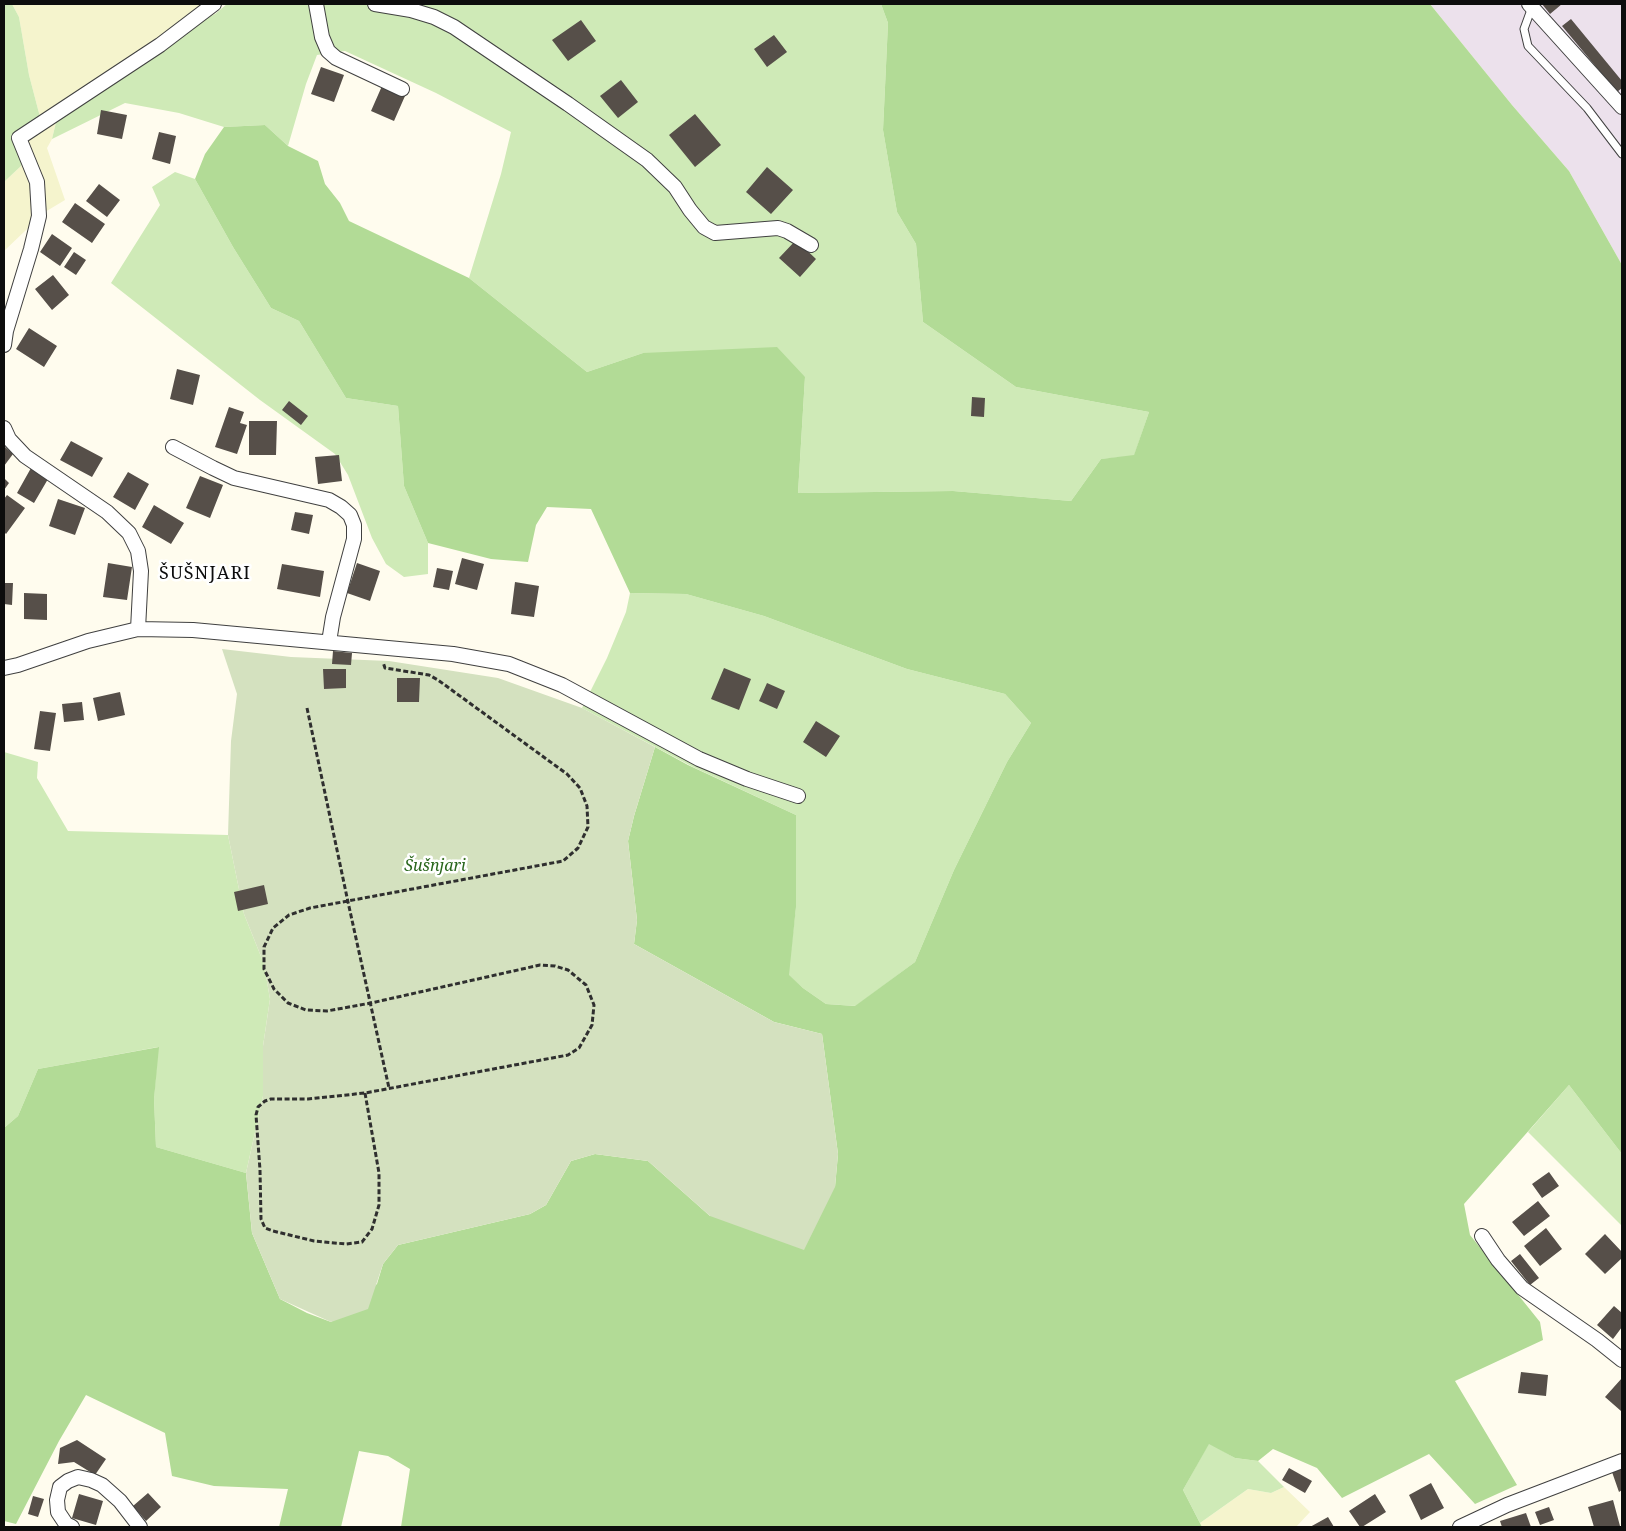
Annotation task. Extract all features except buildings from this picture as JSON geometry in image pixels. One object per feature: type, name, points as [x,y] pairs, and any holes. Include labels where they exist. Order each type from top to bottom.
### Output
[{"type":"street","points":[[4,345],[6,330],[39,216],[37,182],[19,138],[160,44],[214,4]]},
{"type":"street","points":[[316,4],[322,37],[328,51],[336,58],[402,89]]},
{"type":"street","points":[[374,4],[411,10],[434,17],[454,27],[568,104],[647,160],[676,187],[690,210],[704,227],[716,233],[778,228],[811,245]]},
{"type":"street","points":[[1531,5],[1622,108]]},
{"type":"street","points":[[4,428],[9,439],[25,456],[107,512],[128,533],[138,551],[141,571],[138,629]]},
{"type":"street","points":[[173,447],[234,478],[329,500],[350,515],[354,525],[354,539],[333,617],[329,642]]},
{"type":"street","points":[[4,668],[88,641],[138,629],[193,630],[453,654],[509,664],[562,685],[699,758],[747,779],[798,796]]},
{"type":"street","points":[[1482,1236],[1498,1260],[1522,1288],[1597,1340],[1622,1360]]},
{"type":"street","points":[[1460,1527],[1508,1505],[1622,1461]]},
{"type":"street","points":[[72,1527],[66,1524],[58,1512],[57,1500],[60,1487],[78,1477],[102,1485],[120,1501],[140,1527]]},
{"type":"lane","points":[[1531,5],[1524,29],[1528,46],[1587,108],[1622,154]]},
{"type":"path","points":[[365,1093],[379,1173],[379,1205],[372,1229],[362,1242],[346,1244],[314,1241],[265,1228],[261,1219],[256,1121],[258,1107],[265,1101],[271,1099],[308,1099],[365,1093],[568,1055],[579,1048],[592,1025],[594,1005],[586,985],[568,970],[555,966],[540,965],[327,1011],[306,1010],[288,1003],[274,989],[264,969],[264,948],[273,928],[289,915],[310,908],[563,860],[578,848],[588,827],[587,806],[580,788],[567,774],[438,680],[429,675],[385,668],[381,658],[382,647]]},
{"type":"path","points":[[307,708],[389,1088]]},
{"type":"shaded area","points":[[1430,4],[1622,4],[1622,265],[1569,171],[1512,105]]},
{"type":"green space","points":[[4,4],[12,4],[19,17],[29,75],[40,117],[25,149],[21,166],[4,182]]},
{"type":"green space","points":[[12,4],[213,4],[215,14],[126,59],[58,114],[52,139],[47,148],[65,200],[45,212],[4,251],[4,182],[21,166],[25,149],[40,117],[29,75],[19,17]]},
{"type":"green space","points":[[227,4],[881,4],[888,23],[883,130],[897,212],[916,244],[923,322],[1016,387],[1149,412],[1134,456],[1101,459],[1071,501],[953,491],[798,493],[805,377],[643,353],[587,372],[469,278],[501,174],[511,132],[436,93],[345,51],[317,55],[306,84],[288,146],[265,125],[224,127],[179,113],[125,103],[52,139],[58,114],[126,59],[215,14]]},
{"type":"green space","points":[[881,4],[1430,4],[1512,105],[1569,171],[1622,265],[1622,1154],[1569,1085],[1464,1204],[1470,1235],[1540,1322],[1543,1340],[1455,1381],[1517,1485],[1475,1504],[1429,1454],[1342,1498],[1317,1468],[1273,1449],[1258,1461],[1235,1458],[1209,1444],[1183,1490],[1202,1527],[401,1527],[410,1469],[388,1456],[359,1451],[341,1527],[279,1527],[288,1489],[214,1486],[172,1476],[165,1433],[86,1395],[59,1441],[16,1524],[4,1521],[4,1128],[18,1116],[38,1069],[159,1047],[154,1099],[156,1147],[246,1173],[252,1233],[280,1299],[307,1313],[331,1322],[377,1284],[383,1264],[398,1245],[530,1214],[546,1205],[571,1161],[595,1154],[648,1161],[710,1216],[835,1187],[838,1154],[822,1034],[774,1022],[634,944],[637,920],[628,841],[655,747],[688,765],[796,815],[796,907],[789,975],[803,988],[826,1004],[855,1006],[915,962],[954,870],[1007,762],[1031,723],[1005,694],[907,669],[764,616],[686,594],[630,593],[591,509],[547,507],[536,525],[528,562],[491,559],[428,543],[404,486],[398,406],[346,398],[299,321],[271,308],[233,247],[195,179],[205,154],[224,127],[265,125],[288,146],[318,161],[325,184],[340,203],[349,221],[469,278],[587,372],[643,353],[777,347],[805,377],[798,493],[953,491],[1071,501],[1101,459],[1134,455],[1149,412],[1016,387],[923,322],[916,244],[897,212],[883,130],[888,23]]},
{"type":"green space","points":[[175,172],[195,179],[233,247],[271,308],[299,321],[346,398],[398,406],[404,486],[428,543],[428,574],[404,577],[386,564],[372,538],[348,475],[335,454],[260,400],[111,283],[160,205],[152,187]]},
{"type":"green space","points":[[630,593],[686,594],[764,616],[907,669],[1005,694],[1031,723],[1007,762],[954,870],[915,962],[856,1006],[826,1004],[788,975],[796,907],[796,815],[693,767],[582,708],[607,658],[626,612]]},
{"type":"green space","name":"Šušnjari","points":[[222,649],[291,657],[389,661],[498,678],[582,708],[655,747],[628,841],[637,920],[634,944],[774,1022],[822,1034],[838,1154],[835,1187],[804,1250],[710,1216],[648,1161],[595,1154],[571,1161],[546,1205],[530,1214],[398,1245],[383,1264],[368,1309],[331,1322],[280,1299],[252,1233],[246,1173],[263,1096],[263,1046],[270,999],[264,964],[244,914],[228,835],[231,741],[237,694]]},
{"type":"green space","points":[[4,752],[38,762],[37,778],[68,831],[228,835],[244,914],[264,964],[270,999],[263,1046],[263,1096],[246,1173],[156,1147],[154,1099],[158,1047],[38,1069],[18,1116],[4,1128]]},
{"type":"green space","points":[[1569,1085],[1622,1154],[1622,1226],[1528,1132]]},
{"type":"green space","points":[[1209,1443],[1235,1458],[1258,1461],[1284,1487],[1271,1493],[1248,1489],[1200,1523],[1183,1490]]},
{"type":"green space","points":[[1284,1487],[1310,1512],[1296,1527],[1202,1527],[1200,1523],[1248,1489],[1271,1493]]},
{"type":"district","name":"ŠUŠNJARI","points":[[205,574]]}]
